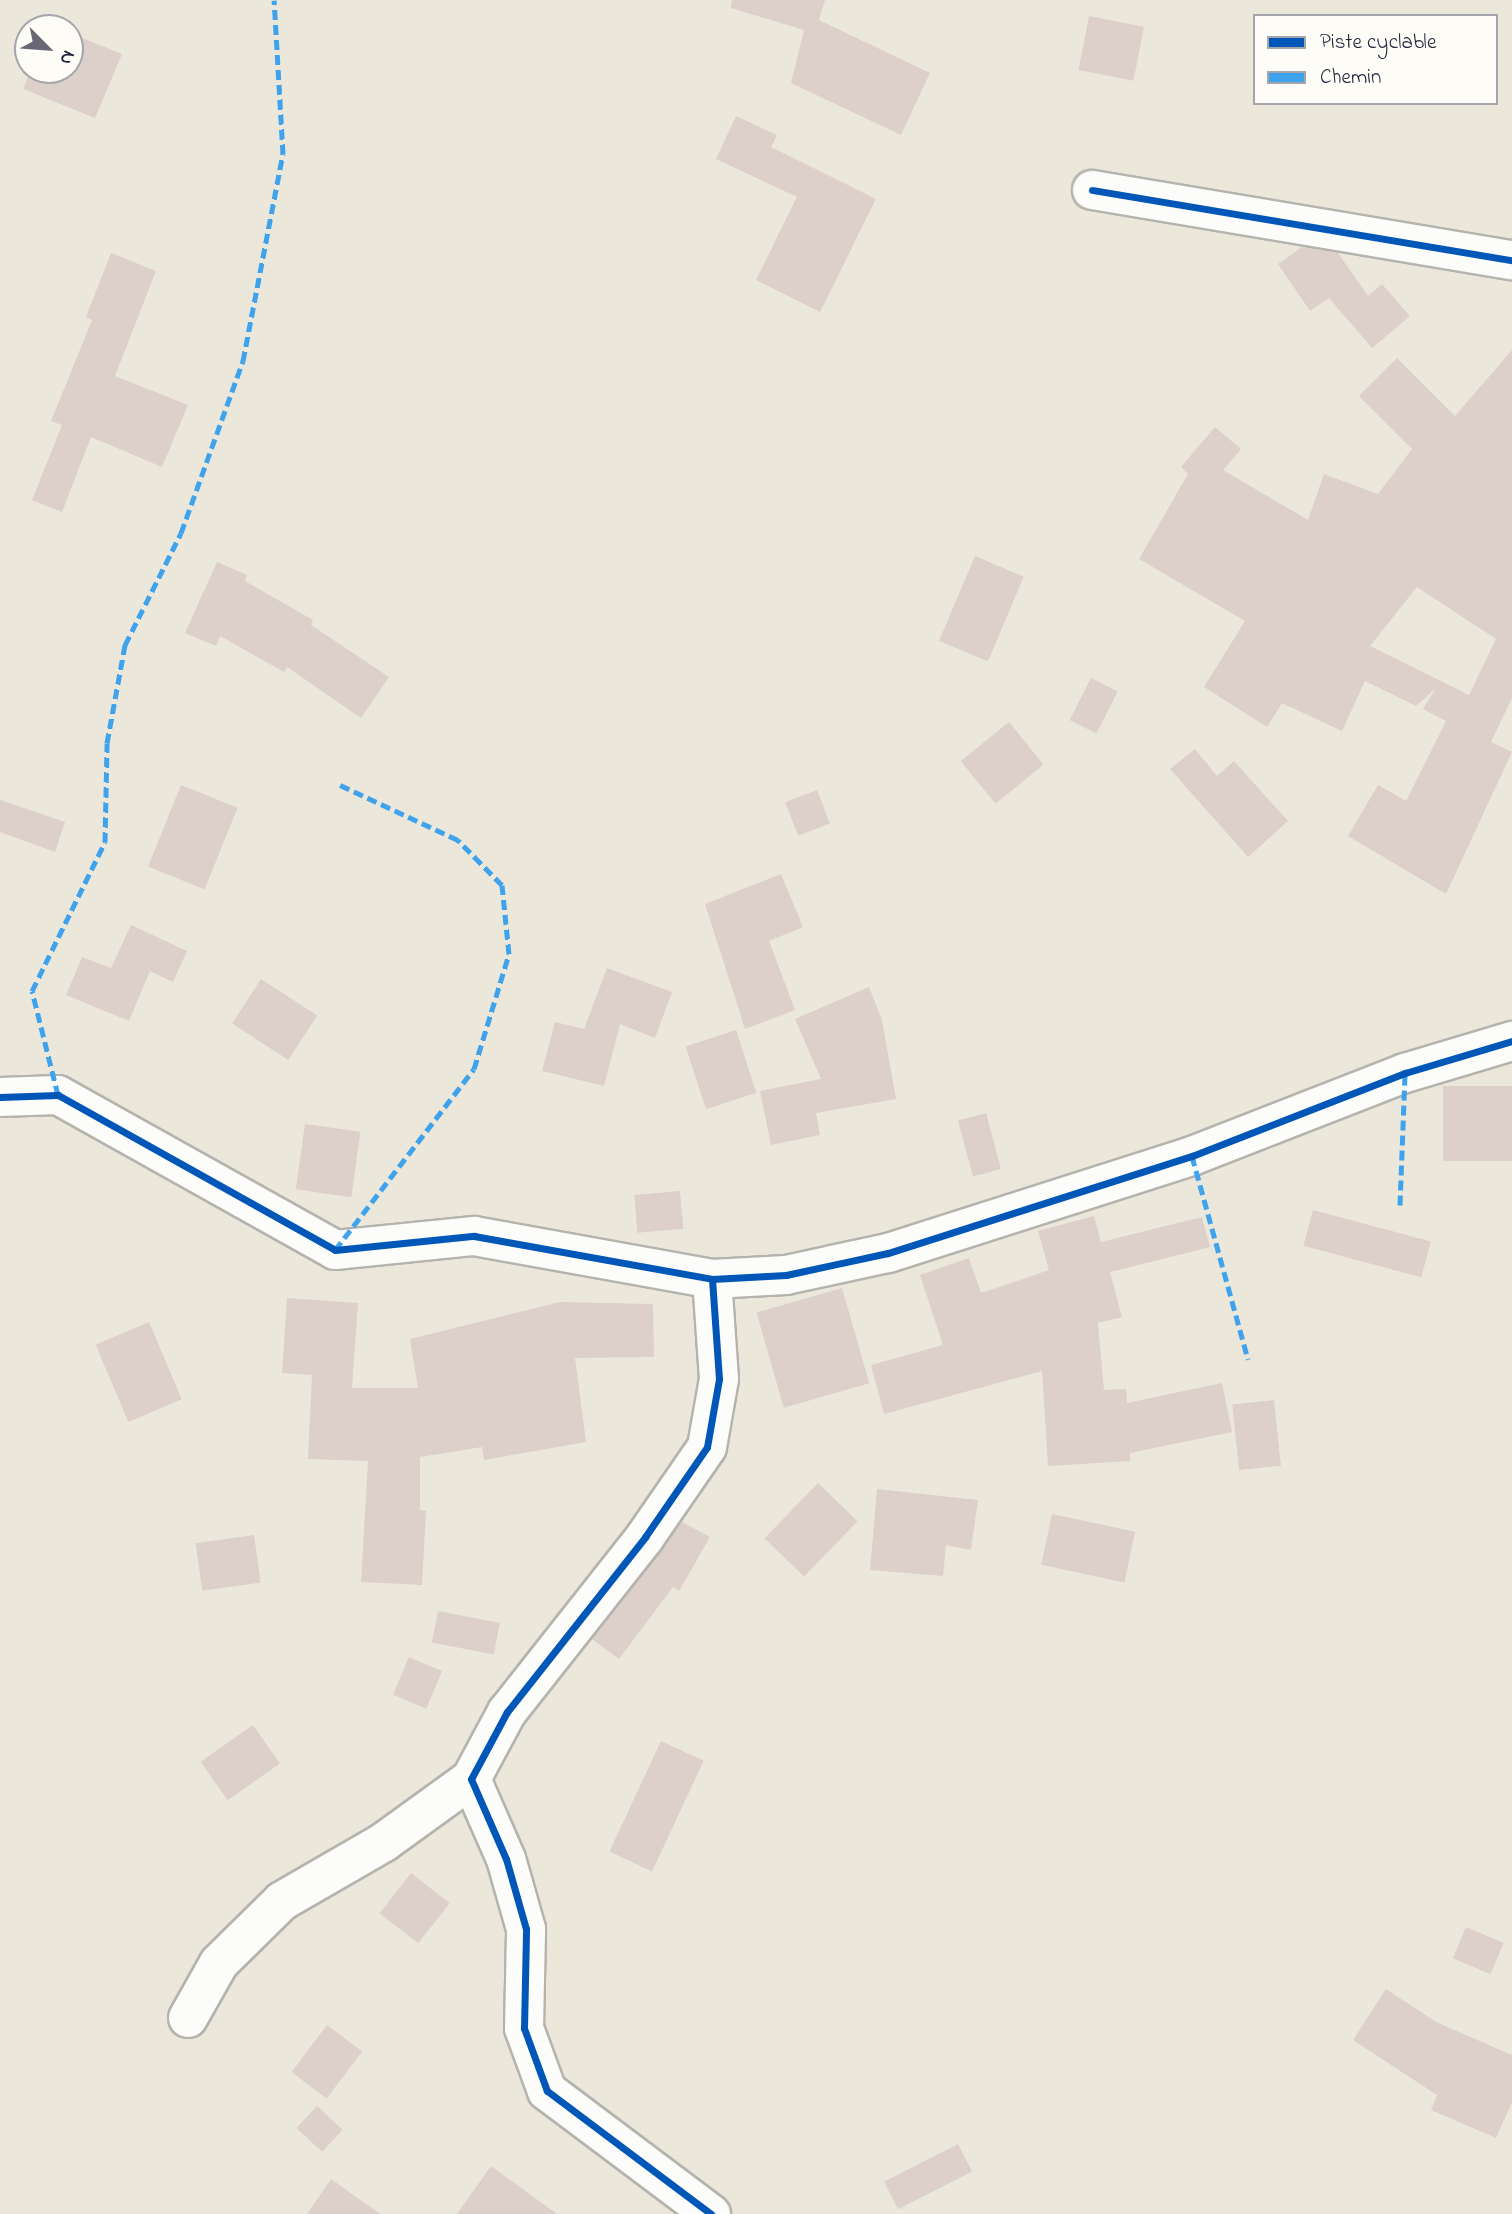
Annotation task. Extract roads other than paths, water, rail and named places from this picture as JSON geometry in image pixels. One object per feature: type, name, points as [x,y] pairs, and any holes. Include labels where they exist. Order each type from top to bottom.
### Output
[{"type":"street","points":[[1092,190],[1512,260]]},
{"type":"street","points":[[0,1097],[58,1096],[335,1250],[474,1236],[712,1279],[786,1275],[888,1253],[1192,1156],[1405,1073],[1512,1041]]},
{"type":"street","points":[[188,2018],[219,1963],[282,1901],[384,1842],[471,1779],[507,1712],[645,1537],[707,1447],[719,1379],[712,1279]]},
{"type":"street","points":[[471,1779],[506,1859],[526,1929],[524,2028],[547,2091],[711,2214]]}]
